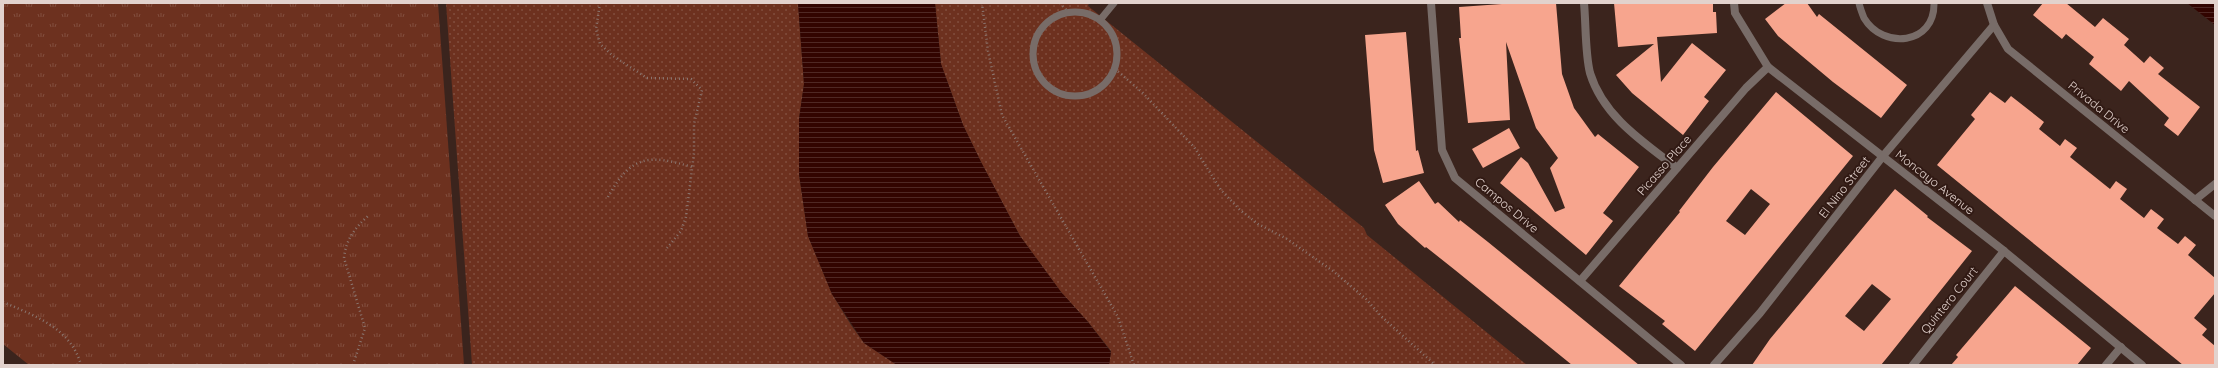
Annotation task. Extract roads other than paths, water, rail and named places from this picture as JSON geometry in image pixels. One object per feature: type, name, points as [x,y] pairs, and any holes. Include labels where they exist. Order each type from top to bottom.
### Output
[{"type":"street","name":"Campos Drive","points":[[1431,3],[1442,150],[1455,178],[1681,365]]},
{"type":"street","points":[[1584,3],[1590,71],[1604,104],[1647,147],[1677,168]]},
{"type":"street","name":"Moncayo Avenue","points":[[1734,3],[1735,13],[1768,67],[2004,251],[2142,365]]},
{"type":"street","name":"Privada Drive","points":[[1987,3],[1994,25],[2008,50],[2215,216]]},
{"type":"street","name":"El Nino Street","points":[[1714,365],[1760,313],[1883,156],[1994,25]]},
{"type":"street","name":"Picasso Place","points":[[1580,281],[1746,88],[1768,67]]},
{"type":"street","points":[[2195,200],[2215,184]]},
{"type":"street","name":"Quintero Court","points":[[1912,365],[2004,251]]},
{"type":"street","points":[[2106,365],[2120,347]]},
{"type":"lane","points":[[1100,20],[1114,3]]},
{"type":"lane","points":[[1859,3],[1864,18],[1882,34],[1893,38],[1908,39],[1918,36],[1930,23],[1934,3]]},
{"type":"lane","points":[[1069,13],[1090,15],[1100,20],[1109,30],[1115,42],[1117,55],[1115,69],[1108,80],[1098,90],[1086,95],[1072,96],[1054,90],[1039,76],[1034,63],[1034,49],[1037,36],[1045,25],[1056,17],[1069,13]]}]
